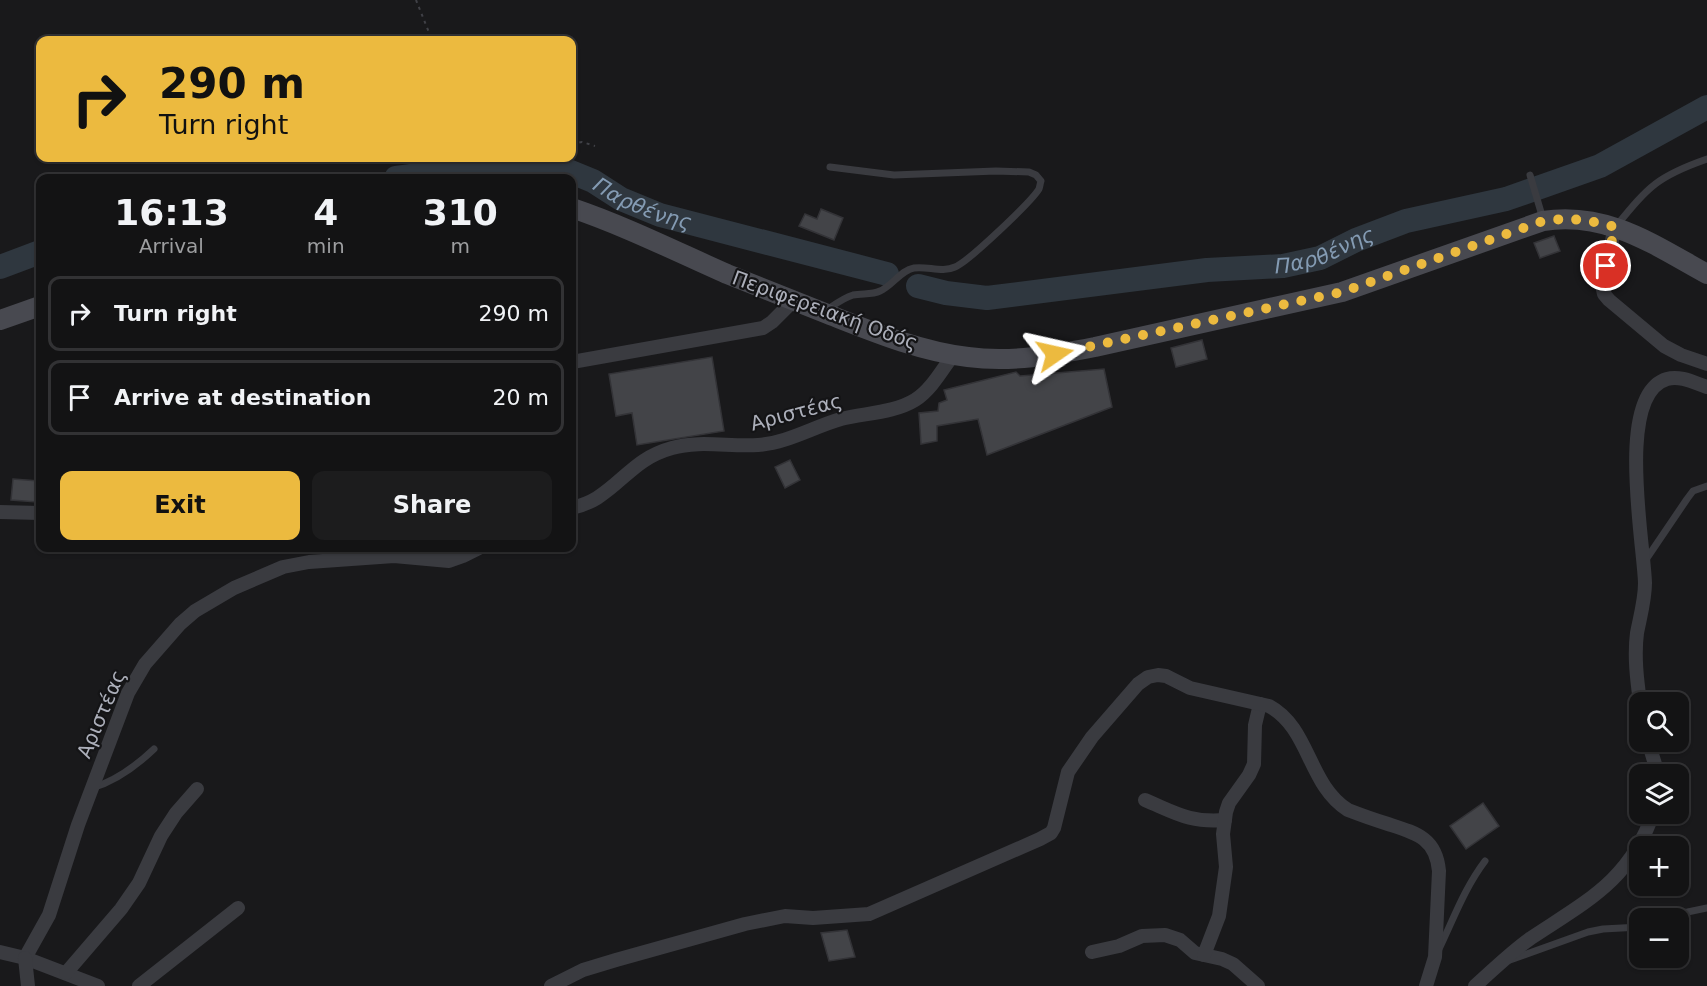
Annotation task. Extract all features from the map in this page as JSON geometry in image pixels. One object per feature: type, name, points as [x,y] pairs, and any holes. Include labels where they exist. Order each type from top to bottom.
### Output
[{"type":"main road","name":"Περιφερειακή Οδός","points":[[576,210],[636,232],[793,302],[873,332],[953,355],[1000,359],[1055,354],[1342,292],[1541,213],[1615,227],[1642,238],[1707,274]]},
{"type":"main road","points":[[0,320],[36,307]]},
{"type":"street","points":[[1615,227],[1602,285],[1604,294],[1617,308],[1664,346],[1688,358],[1707,364]]},
{"type":"street","points":[[576,361],[763,328],[793,302]]},
{"type":"street","name":"Αριστέας","points":[[576,506],[596,499],[654,454],[674,447],[765,444],[841,419],[908,405],[934,382],[953,355]]},
{"type":"street","points":[[1639,692],[1636,653],[1645,587],[1634,453],[1638,426],[1645,400],[1653,388],[1668,378],[1686,380],[1707,387]]},
{"type":"street","points":[[0,512],[36,513]]},
{"type":"street","name":"Αριστέας","points":[[25,958],[50,915],[112,731],[135,678],[144,664],[180,624],[195,611],[240,585],[283,567],[391,552],[449,561],[471,552]]},
{"type":"street","points":[[551,986],[583,970],[745,924],[784,916],[827,918],[877,912],[1040,839],[1051,833],[1068,772],[1080,752],[1138,684],[1148,677],[1166,676],[1190,688],[1277,710],[1289,720],[1324,788],[1340,805],[1348,810],[1410,831],[1429,843],[1438,859],[1439,871],[1435,957],[1426,986]]},
{"type":"street","points":[[1204,955],[1219,916],[1226,867],[1223,834],[1225,820],[1229,803],[1254,764],[1255,725],[1260,704]]},
{"type":"street","points":[[66,973],[121,909],[139,884],[161,836],[176,813],[197,789]]},
{"type":"street","points":[[1145,800],[1189,819],[1205,822],[1225,820]]},
{"type":"street","points":[[1475,986],[1528,940],[1583,904],[1616,878],[1635,850],[1648,824]]},
{"type":"street","points":[[139,986],[238,908]]},
{"type":"street","points":[[1092,952],[1153,934],[1173,937],[1191,950],[1233,964],[1258,986]]},
{"type":"street","points":[[0,952],[25,958],[98,986]]},
{"type":"street","points":[[25,958],[28,986]]},
{"type":"lane","points":[[1615,227],[1642,194],[1660,179],[1707,159]]},
{"type":"lane","points":[[823,312],[852,296],[878,292],[909,270],[957,267],[975,253],[1026,203],[1040,188],[1041,181],[1029,172],[894,175],[830,167]]},
{"type":"lane","points":[[1530,175],[1541,213]]},
{"type":"lane","points":[[1644,562],[1693,491],[1707,486]]},
{"type":"lane","points":[[92,788],[123,775],[154,749]]},
{"type":"lane","points":[[1435,957],[1470,880],[1485,861]]},
{"type":"lane","points":[[1689,912],[1707,908]]},
{"type":"lane","points":[[1499,964],[1588,932],[1629,928]]},
{"type":"path","points":[[416,0],[430,36]]},
{"type":"path","points":[[576,143],[582,142],[595,146]]},
{"type":"building","points":[[821,209],[843,218],[834,240],[799,226],[805,214],[817,219]]},
{"type":"building","points":[[1554,236],[1560,251],[1540,258],[1534,243]]},
{"type":"building","points":[[1202,340],[1207,359],[1176,367],[1171,348]]},
{"type":"building","points":[[712,357],[724,431],[637,445],[632,413],[616,416],[609,374]]},
{"type":"building","points":[[1104,369],[1112,407],[987,455],[978,419],[937,426],[937,441],[921,444],[919,413],[938,411],[939,403],[947,400],[944,390],[1016,372],[1020,376]]},
{"type":"building","points":[[790,460],[800,480],[785,488],[775,467]]},
{"type":"building","points":[[13,479],[36,481],[36,502],[11,500]]},
{"type":"building","points":[[1483,803],[1499,826],[1466,849],[1450,826]]},
{"type":"building","points":[[847,930],[855,957],[829,961],[821,933]]},
{"type":"waterway","name":"Παρθένης","points":[[918,286],[946,293],[987,298],[1207,270],[1283,266],[1320,258],[1356,240],[1406,221],[1506,199],[1600,166],[1707,107]]},
{"type":"waterway","name":"Παρθένης","points":[[427,174],[480,167],[544,167],[576,174]]},
{"type":"waterway","name":"Παρθένης","points":[[576,174],[593,181],[621,199],[660,215],[887,274]]},
{"type":"waterway","name":"Παρθένης","points":[[0,267],[36,254]]},
{"type":"route","points":[[1055,354],[1342,292],[1543,221],[1572,218],[1615,227],[1606,266]]}]
